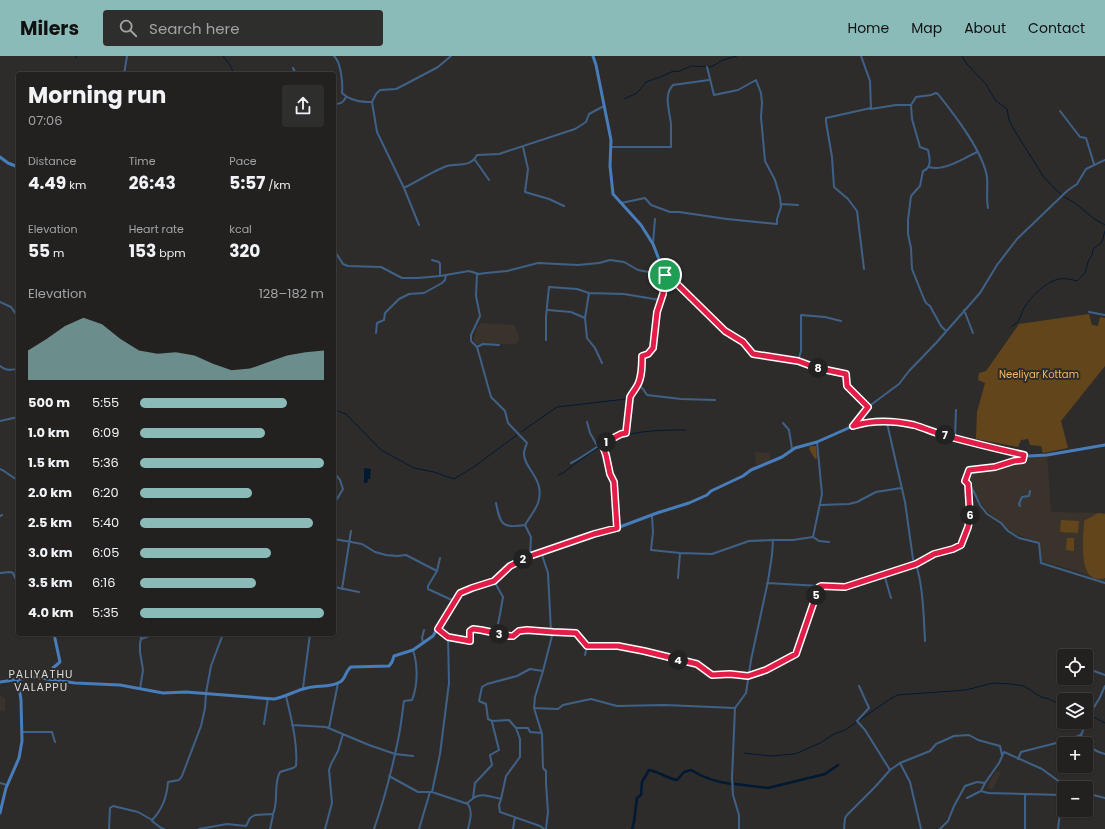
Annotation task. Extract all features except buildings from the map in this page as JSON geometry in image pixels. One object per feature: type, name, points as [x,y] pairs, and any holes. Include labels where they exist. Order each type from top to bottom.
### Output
[{"type":"main road","points":[[592,56],[596,65],[611,140],[610,166],[613,194],[641,226],[653,244],[665,275],[671,278],[725,331],[743,342],[753,354],[798,361],[817,368],[846,374],[847,386],[868,407],[853,426]]},
{"type":"main road","points":[[0,157],[8,163],[16,166]]},
{"type":"main road","points":[[0,682],[34,677],[74,683],[120,685],[162,693],[206,693],[274,699],[286,696],[303,688],[324,687],[338,683],[344,680],[348,670],[351,668],[388,666],[396,654],[413,650],[433,636],[460,593],[494,581],[510,566],[530,556],[617,528],[651,514],[676,508],[707,495],[710,491],[743,476],[751,470],[792,450],[803,445],[817,442],[853,426],[887,422],[913,425],[1024,455],[1047,455],[1105,445]]},
{"type":"main road","points":[[52,680],[53,668],[60,662],[54,636]]},
{"type":"main road","points":[[0,813],[7,785],[19,758],[22,741],[21,700],[18,679]]},
{"type":"street","points":[[124,72],[127,56]]},
{"type":"street","points":[[334,56],[337,58],[340,68],[342,93],[346,97],[364,102],[372,102]]},
{"type":"street","points":[[419,225],[404,188],[377,132],[372,102],[380,90],[396,89],[438,67],[451,56]]},
{"type":"street","points":[[861,56],[870,82],[871,108]]},
{"type":"street","points":[[621,203],[645,198],[651,205],[670,212],[777,224],[776,220],[781,207],[775,180],[765,161],[761,117],[761,93],[756,80],[738,90],[714,95],[709,80],[707,66]]},
{"type":"street","points":[[293,68],[295,72]]},
{"type":"street","points":[[611,147],[671,147],[671,123],[667,106],[670,88],[673,85],[709,80]]},
{"type":"street","points":[[929,167],[928,150],[920,147],[912,119],[911,105],[916,97],[936,93],[959,120],[985,168],[987,178],[988,208]]},
{"type":"street","points":[[336,104],[341,104],[346,97]]},
{"type":"street","points":[[404,188],[447,166],[466,165],[475,160],[477,155],[499,154],[581,126],[586,122],[589,114],[604,105]]},
{"type":"street","points":[[864,269],[857,211],[848,199],[834,187],[832,157],[826,118],[871,108],[911,105]]},
{"type":"street","points":[[1060,111],[1080,137],[1086,138],[1094,164]]},
{"type":"street","points":[[523,147],[528,169],[525,192],[549,199],[564,206]]},
{"type":"street","points":[[946,332],[930,306],[926,303],[913,274],[911,248],[908,234],[911,196],[920,186],[923,171],[927,170],[929,167],[934,168],[951,165],[977,152]]},
{"type":"street","points":[[475,160],[489,180]]},
{"type":"street","points":[[868,407],[899,384],[909,371],[943,336],[980,293],[997,265],[1017,239],[1064,194],[1077,184],[1086,169],[1105,160]]},
{"type":"street","points":[[780,204],[798,205]]},
{"type":"street","points":[[653,244],[655,219]]},
{"type":"street","points":[[336,253],[343,264],[348,266],[381,267],[402,278],[440,276],[469,271],[477,274],[506,271],[538,263],[578,265],[599,263],[610,260],[624,262],[638,270],[665,275],[663,294],[657,312],[653,348],[648,354],[642,356],[642,369],[638,385],[630,397],[626,433],[621,434],[603,446],[598,447],[571,463]]},
{"type":"street","points":[[432,260],[440,264],[440,276]]},
{"type":"street","points":[[477,274],[476,296],[480,316],[471,335],[472,341],[477,347],[491,397],[505,412],[508,423],[527,443],[524,453],[525,461],[538,484],[538,504],[525,525],[513,527],[502,522],[499,519],[496,503]]},
{"type":"street","points":[[376,333],[377,323],[384,320],[385,313],[399,299],[408,294],[424,293],[442,283],[445,280],[446,275]]},
{"type":"street","points":[[546,340],[546,317],[549,286],[577,289],[589,293],[624,294],[660,300]]},
{"type":"street","points":[[589,293],[585,318],[587,338],[595,348],[602,363]]},
{"type":"street","points":[[0,302],[12,307],[16,314]]},
{"type":"street","points":[[547,310],[571,312],[585,318]]},
{"type":"street","points":[[964,310],[973,333]]},
{"type":"street","points":[[1089,312],[1105,315]]},
{"type":"street","points":[[798,361],[801,351],[801,315],[824,317],[841,321]]},
{"type":"street","points":[[477,347],[483,344],[499,345]]},
{"type":"street","points":[[0,366],[4,369],[16,369]]},
{"type":"street","points":[[638,385],[643,389],[646,395],[680,399],[715,400]]},
{"type":"street","points":[[955,437],[956,410]]},
{"type":"street","points":[[0,421],[16,417]]},
{"type":"street","points":[[587,422],[590,433],[598,447]]},
{"type":"street","points":[[887,422],[905,502],[913,559],[916,564],[921,588],[925,641]]},
{"type":"street","points":[[783,423],[789,430],[792,450]]},
{"type":"street","points":[[813,537],[822,494],[817,442]]},
{"type":"street","points":[[603,446],[610,474],[614,482],[617,528]]},
{"type":"street","points":[[1024,455],[1023,460],[1014,461],[995,467],[969,470],[965,481],[974,492],[980,506],[987,514],[1001,522],[1008,531],[1019,538],[1039,543],[1041,563],[1105,583]]},
{"type":"street","points":[[0,470],[6,472],[16,479]]},
{"type":"street","points":[[336,475],[340,480],[343,489],[336,501]]},
{"type":"street","points":[[767,583],[845,587],[916,564],[934,554],[953,549],[961,545],[968,527],[970,516],[968,484]]},
{"type":"street","points":[[819,505],[853,503],[876,492],[901,488]]},
{"type":"street","points":[[1020,506],[1019,504],[1022,497],[1029,496],[1030,491]]},
{"type":"street","points":[[651,514],[653,532],[651,550],[712,554],[749,541],[793,540],[813,537],[819,541],[829,542]]},
{"type":"street","points":[[525,525],[531,537],[530,556]]},
{"type":"street","points":[[342,589],[352,531]]},
{"type":"street","points":[[336,539],[362,544],[374,552],[397,556],[406,555],[437,571]]},
{"type":"street","points":[[739,829],[738,815],[733,795],[732,778],[736,708],[746,693],[772,555],[773,540]]},
{"type":"street","points":[[492,721],[509,720],[516,728],[520,739],[520,757],[506,776],[499,805],[500,812],[538,825],[545,829],[548,812],[546,771],[543,768],[542,733],[534,708],[535,697],[552,632],[548,573],[541,552]]},
{"type":"street","points":[[678,578],[680,553]]},
{"type":"street","points":[[440,558],[437,571],[428,586],[428,589],[454,601]]},
{"type":"street","points":[[0,573],[13,573],[16,580]]},
{"type":"street","points":[[884,574],[891,598]]},
{"type":"street","points":[[494,581],[503,597],[496,634]]},
{"type":"street","points":[[438,629],[448,637],[470,641],[470,631],[473,629],[510,636],[513,636],[519,631],[527,630],[576,633],[587,646],[618,646],[697,664],[712,675],[730,674],[748,676],[766,670],[796,654],[820,586]]},
{"type":"street","points":[[336,588],[359,592]]},
{"type":"street","points":[[423,642],[422,638],[424,630]]},
{"type":"street","points":[[140,636],[139,647],[143,670],[140,689]]},
{"type":"street","points":[[141,639],[149,636]]},
{"type":"street","points":[[152,820],[161,808],[165,798],[168,782],[179,780],[186,768],[206,708],[206,693],[211,666],[222,636]]},
{"type":"street","points":[[303,688],[310,636]]},
{"type":"street","points":[[419,829],[431,792],[440,754],[449,683],[448,637]]},
{"type":"street","points":[[585,655],[587,646]]},
{"type":"street","points":[[374,829],[385,797],[395,754],[404,701],[412,700],[416,689],[416,657],[413,650]]},
{"type":"street","points":[[473,798],[475,783],[492,765],[490,756],[499,750],[492,721],[488,719],[486,704],[479,701],[482,687],[484,685],[517,676],[530,669],[543,670]]},
{"type":"street","points":[[1093,671],[1105,675]]},
{"type":"street","points":[[329,728],[338,683]]},
{"type":"street","points":[[859,686],[869,708],[858,722],[865,730],[890,770]]},
{"type":"street","points":[[1018,758],[1021,752],[1082,735],[1091,712],[1099,700],[1105,686]]},
{"type":"street","points":[[270,829],[273,814],[276,809],[278,777],[280,772],[296,766],[296,751],[286,696]]},
{"type":"street","points":[[264,724],[268,698]]},
{"type":"street","points":[[534,708],[558,709],[563,705],[591,699],[617,706],[704,706],[736,708]]},
{"type":"street","points":[[292,725],[329,728],[395,754],[413,756]]},
{"type":"street","points":[[516,728],[528,728],[530,732],[542,733]]},
{"type":"street","points":[[22,732],[52,732],[55,742]]},
{"type":"street","points":[[325,829],[332,803],[331,764],[338,751],[343,734]]},
{"type":"street","points":[[844,829],[845,818],[847,815],[876,787],[890,770],[900,763],[930,751],[936,744],[958,735],[969,735],[978,740],[1000,746],[1002,755]]},
{"type":"street","points":[[1082,735],[1088,746],[1105,754]]},
{"type":"street","points":[[981,791],[1004,752],[1042,769],[1058,781]]},
{"type":"street","points":[[900,763],[910,782],[921,829]]},
{"type":"street","points":[[389,776],[418,792],[431,792],[467,803],[470,806],[471,812],[468,829]]},
{"type":"street","points":[[940,829],[948,821],[965,786],[976,782],[985,783]]},
{"type":"street","points":[[0,783],[7,785]]},
{"type":"street","points":[[967,798],[981,791],[1057,795]]},
{"type":"street","points":[[1025,794],[1025,829]]},
{"type":"street","points":[[467,803],[473,798],[483,795],[501,799]]},
{"type":"street","points":[[1093,795],[1105,798]]},
{"type":"street","points":[[109,829],[110,808],[113,806],[138,812],[164,829]]},
{"type":"street","points":[[199,829],[226,824],[246,826],[250,818],[255,815],[273,814]]},
{"type":"street","points":[[513,829],[515,817]]},
{"type":"street","points":[[1058,829],[1059,817]]},
{"type":"shaded area","points":[[482,323],[515,325],[519,340],[516,344],[476,344],[474,338],[477,327]]},
{"type":"shaded area","points":[[755,452],[770,453],[770,460],[758,465],[756,464]]},
{"type":"shaded area","points":[[1024,455],[1047,455],[1051,512],[1105,513],[1105,583],[1079,572],[1042,561],[1039,543],[1012,532],[986,510],[965,481],[969,471],[996,469],[1022,462]]},
{"type":"shaded area","points":[[0,696],[5,698],[5,710],[3,711],[0,711]]},
{"type":"shaded area","points":[[996,771],[1001,773],[992,790],[987,787]]},
{"type":"green space","name":"Neeliyar Kottam","points":[[1089,314],[1092,325],[1098,326],[1100,317],[1105,318],[1105,366],[1061,421],[1068,448],[1043,453],[1041,446],[1030,445],[1028,439],[1021,440],[1018,447],[976,439],[977,412],[985,383],[978,380],[979,373],[986,371],[1019,324]]},
{"type":"green space","points":[[810,446],[816,446],[817,458],[815,459],[809,449]]},
{"type":"green space","points":[[1098,513],[1105,514],[1105,578],[1096,579],[1089,575],[1086,568],[1083,538],[1084,521]]},
{"type":"green space","points":[[1061,520],[1079,521],[1078,533],[1060,532]]},
{"type":"green space","points":[[1067,538],[1074,538],[1074,551],[1066,550]]},
{"type":"water","points":[[364,468],[371,469],[370,479],[368,479],[367,483],[364,483]]},
{"type":"waterway","points":[[223,56],[233,72]]},
{"type":"waterway","points":[[624,99],[637,93],[646,82],[671,72],[680,71],[691,66],[711,67],[723,60],[737,56]]},
{"type":"waterway","points":[[962,56],[967,64],[986,84],[995,100],[1007,109],[1009,120],[1013,128],[1043,176],[1064,197],[1075,203],[1093,218],[1105,225]]},
{"type":"waterway","points":[[1012,326],[1019,320],[1030,299],[1043,287],[1058,279],[1077,281],[1085,273],[1093,249],[1102,242],[1105,231]]},
{"type":"waterway","points":[[521,432],[557,407],[626,399]]},
{"type":"waterway","points":[[336,410],[346,414],[381,450],[414,468],[434,472],[454,479],[475,466],[517,435]]},
{"type":"waterway","points":[[558,475],[596,449],[626,435],[661,430],[686,430]]},
{"type":"waterway","points":[[744,753],[771,756],[800,752],[820,743],[834,734],[845,730],[897,695],[966,690],[993,683],[1024,686],[1041,697],[1057,703]]},
{"type":"waterway","points":[[1093,717],[1105,723]]},
{"type":"waterway","points":[[735,784],[768,788],[825,774],[838,765]]},
{"type":"waterway","points":[[632,829],[637,798],[641,795],[642,782],[649,770],[677,780],[684,772],[691,770],[710,779],[731,784]]},
{"type":"district","name":"PALIYATHU VALAPPU","points":[[41,680]]},
{"type":"route","points":[[665,275],[671,278],[725,331],[743,342],[753,354],[798,361],[817,368],[846,374],[847,386],[868,407],[853,426],[875,422],[913,425],[944,435],[1024,455],[1023,460],[1014,461],[995,467],[969,470],[965,481],[968,484],[970,516],[968,527],[961,545],[953,549],[934,554],[916,564],[845,587],[819,587],[796,654],[766,670],[748,676],[730,674],[712,675],[697,664],[618,646],[587,646],[576,633],[527,630],[519,631],[513,636],[510,636],[473,629],[470,631],[470,641],[448,637],[438,629],[460,593],[494,581],[510,566],[530,556],[594,534],[617,528],[614,482],[610,474],[602,444],[612,438],[626,433],[628,428],[628,406],[632,392],[638,385],[642,369],[642,356],[648,354],[653,348],[657,312],[663,294],[665,275]]}]
